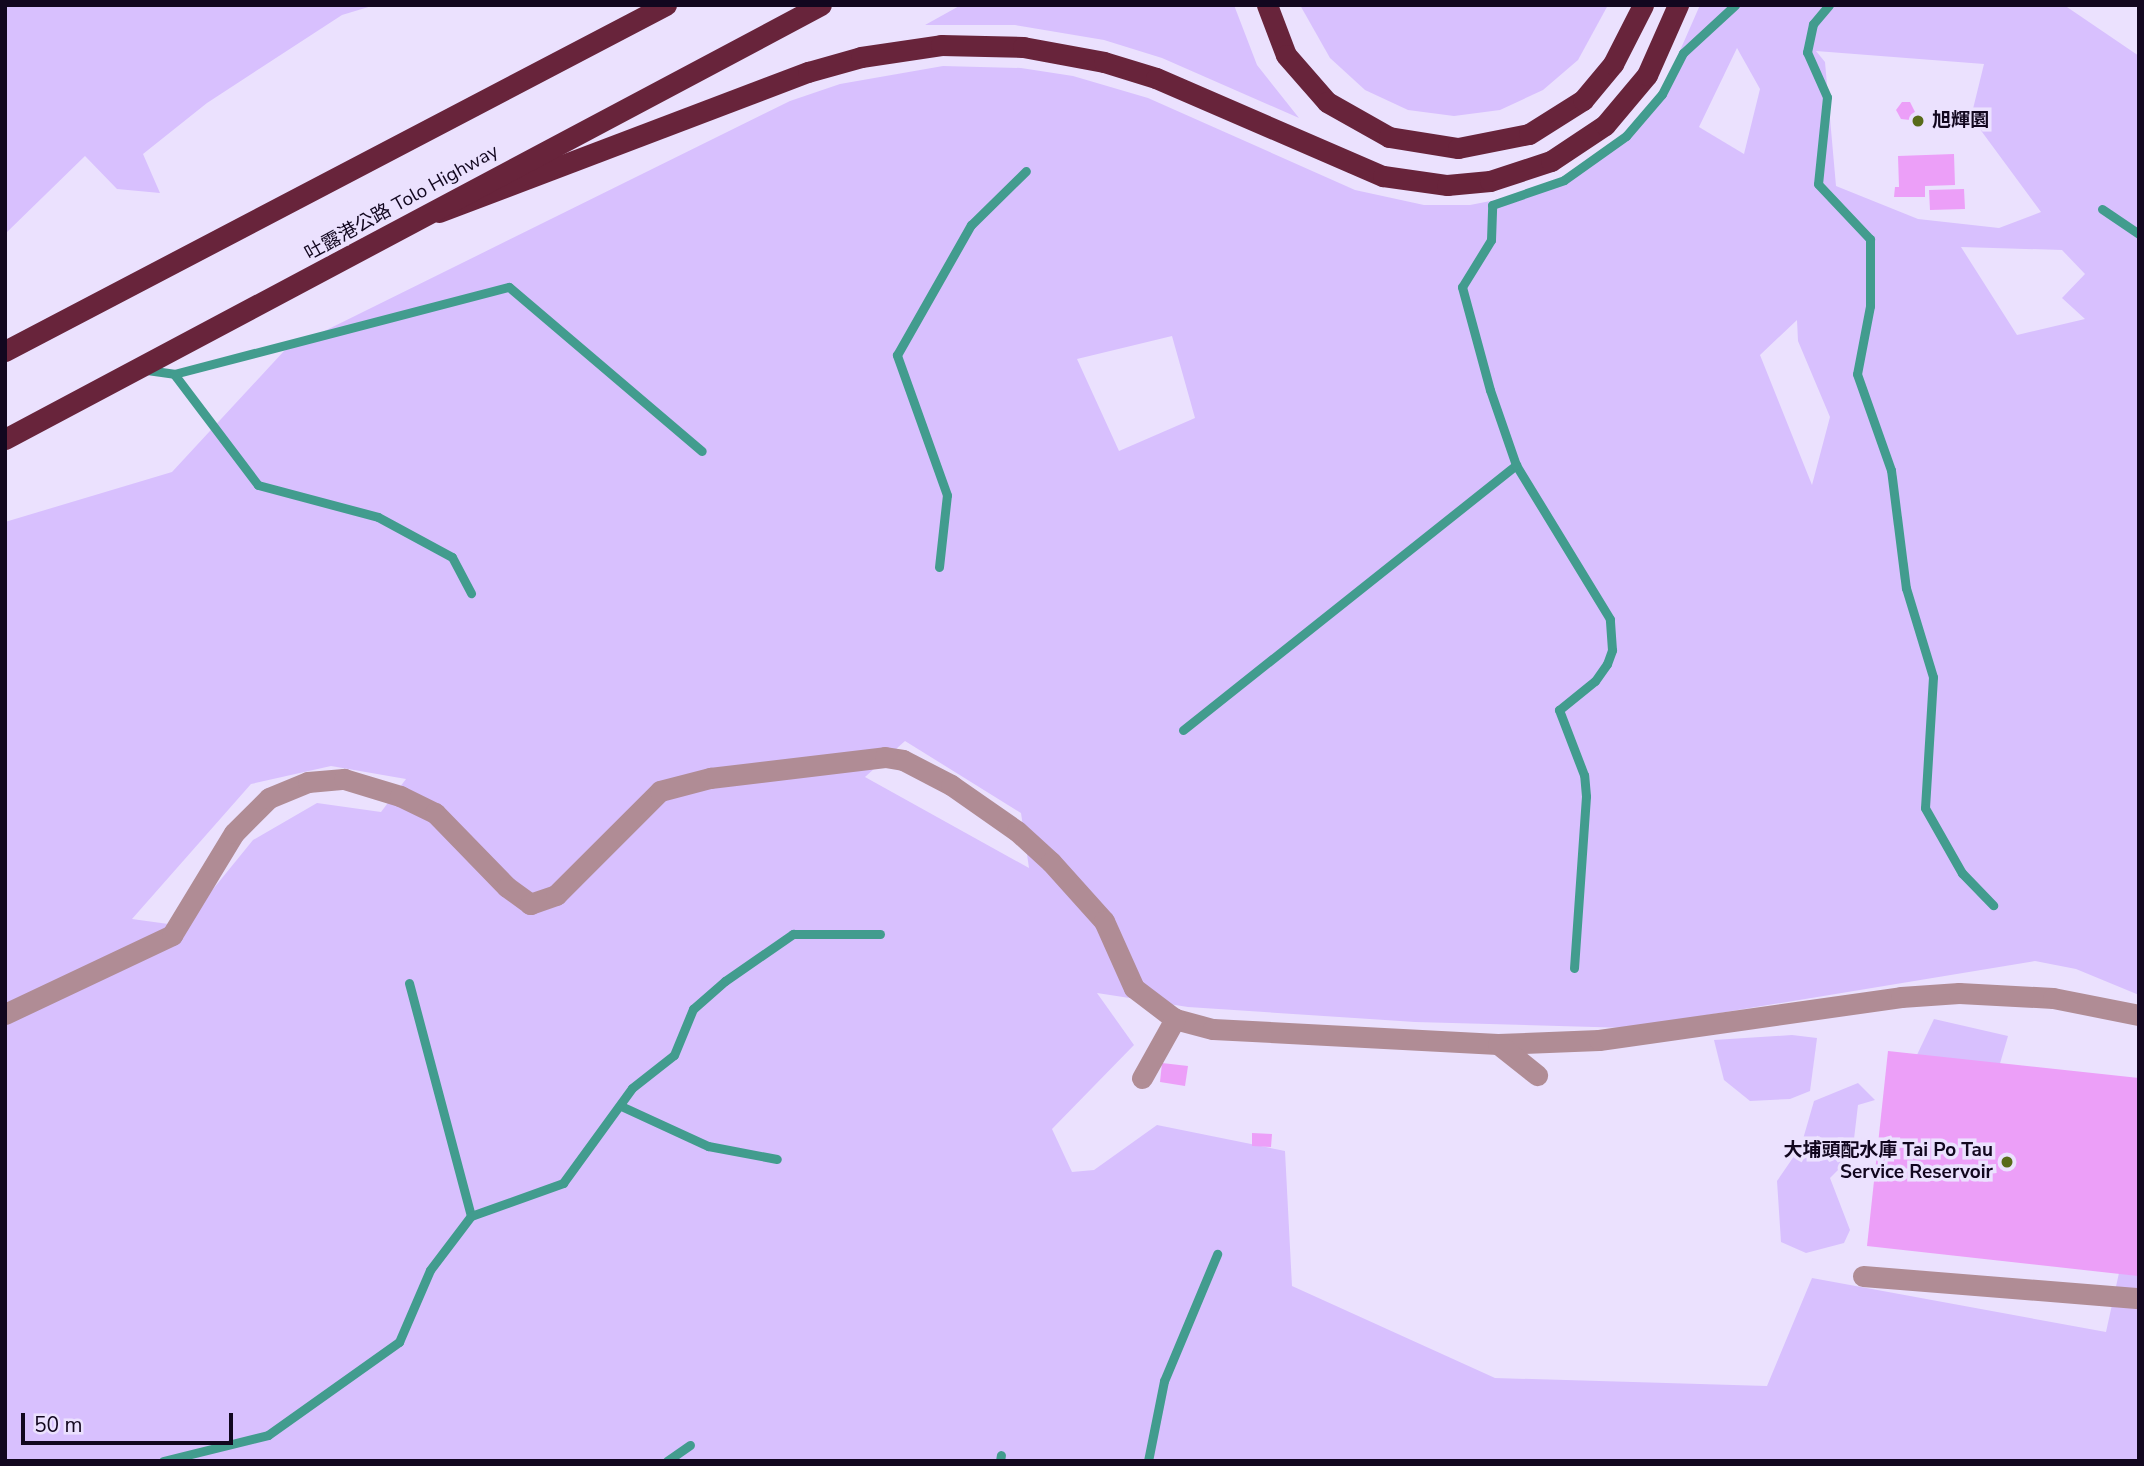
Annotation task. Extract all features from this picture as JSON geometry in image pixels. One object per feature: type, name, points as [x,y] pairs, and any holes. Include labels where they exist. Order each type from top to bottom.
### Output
[{"type":"highway","points":[[5,351],[666,5]]},
{"type":"highway","name":"吐露港公路 Tolo Highway","points":[[5,439],[439,212],[516,165],[821,5]]},
{"type":"highway","points":[[1267,5],[1286,55],[1327,102],[1389,137],[1458,148],[1529,134],[1583,100],[1613,64],[1643,5]]},
{"type":"highway","points":[[439,212],[808,72],[861,57],[942,45],[1023,47],[1104,61],[1168,84],[1383,176],[1447,185],[1490,181],[1551,161],[1605,125],[1647,75],[1678,5]]},
{"type":"lane","points":[[5,1014],[172,935],[234,833],[269,798],[308,782],[344,779],[400,796],[435,813],[507,887],[530,904],[556,895],[660,791],[710,778],[886,757],[903,760],[951,785],[1051,862],[1104,921],[1134,988],[1175,1019],[1213,1029],[1498,1044],[1599,1040],[1901,997],[1959,993],[2053,998],[2139,1015]]},
{"type":"lane","points":[[1142,1078],[1175,1019]]},
{"type":"lane","points":[[1498,1044],[1537,1075]]},
{"type":"lane","points":[[1864,1276],[2139,1298]]},
{"type":"shaded area","points":[[5,5],[375,5],[342,15],[207,103],[143,154],[160,193],[117,189],[85,156],[5,234]]},
{"type":"shaded area","points":[[961,5],[1234,5],[1257,65],[1299,118],[1162,58],[1104,40],[1015,25],[925,25]]},
{"type":"shaded area","points":[[1300,5],[1608,5],[1578,60],[1543,90],[1500,110],[1454,116],[1408,110],[1365,90],[1330,58]]},
{"type":"shaded area","points":[[1700,5],[2064,5],[2139,56],[2139,995],[2076,969],[2035,961],[1629,1028],[1415,1022],[1188,1007],[1097,993],[1134,1045],[1052,1129],[1072,1172],[1094,1170],[1157,1125],[1285,1151],[1292,1286],[1495,1378],[1767,1386],[1812,1278],[2106,1332],[2139,1182],[2139,1461],[5,1461],[5,522],[172,472],[284,351],[790,101],[840,84],[943,66],[1021,68],[1073,76],[1148,98],[1355,190],[1424,205],[1470,205],[1516,196],[1560,180],[1619,141],[1664,87]],"holes":[[[1737,48],[1760,89],[1744,154],[1699,127]],[[1816,51],[1984,64],[1971,117],[2041,212],[1999,228],[1918,219],[1836,186],[1825,62]],[[1961,247],[2062,250],[2085,274],[2062,298],[2085,319],[2017,335]],[[1797,320],[1798,341],[1830,417],[1812,485],[1760,355]],[[1172,336],[1195,418],[1119,451],[1077,359]],[[905,741],[1021,813],[1029,868],[865,777]],[[331,766],[406,779],[381,812],[317,803],[253,840],[183,926],[132,919],[251,784]]]},
{"type":"shaded area","points":[[1934,1019],[2008,1036],[1994,1084],[1907,1076]]},
{"type":"shaded area","points":[[1792,1035],[1817,1038],[1810,1091],[1790,1099],[1750,1101],[1724,1080],[1714,1040]]},
{"type":"shaded area","points":[[1858,1083],[1875,1100],[1858,1105],[1852,1156],[1830,1178],[1850,1230],[1844,1243],[1806,1253],[1781,1242],[1777,1181],[1801,1146],[1814,1101]]},
{"type":"building","points":[[1902,102],[1910,102],[1915,112],[1910,120],[1901,119],[1896,110]]},
{"type":"building","points":[[1954,154],[1955,185],[1925,186],[1925,197],[1894,197],[1895,187],[1899,187],[1898,156]]},
{"type":"building","points":[[1964,189],[1965,209],[1930,210],[1929,190]]},
{"type":"building","name":"大埔頭配水庫 Tai Po Tau Service Reservoir","points":[[1888,1051],[2139,1078],[2138,1276],[1867,1246]]},
{"type":"building","points":[[1162,1063],[1188,1066],[1185,1086],[1160,1082]]},
{"type":"building","points":[[1252,1133],[1272,1134],[1271,1147],[1252,1146]]},
{"type":"waterway","points":[[1574,968],[1586,796],[1584,775],[1559,710],[1595,681],[1607,664],[1612,650],[1610,619],[1516,465],[1490,390],[1462,287],[1491,240],[1492,205],[1564,180],[1626,136],[1662,94],[1683,53],[1735,5]]},
{"type":"waterway","points":[[1829,5],[1813,24],[1807,52],[1827,97],[1818,184],[1870,239],[1870,306],[1857,374],[1891,470],[1906,588],[1933,677],[1925,808],[1962,873],[1993,905]]},
{"type":"waterway","points":[[939,567],[947,495],[897,355],[971,225],[1026,171]]},
{"type":"waterway","points":[[2102,209],[2139,234]]},
{"type":"waterway","points":[[147,370],[174,374],[509,287],[702,451]]},
{"type":"waterway","points":[[174,374],[258,485],[378,517],[452,557],[471,593]]},
{"type":"waterway","points":[[1183,730],[1516,465]]},
{"type":"waterway","points":[[163,1461],[268,1435],[399,1342],[430,1270],[471,1216],[563,1183],[632,1088],[674,1055],[693,1009],[725,981],[793,934],[880,934]]},
{"type":"waterway","points":[[409,983],[471,1216]]},
{"type":"waterway","points":[[621,1106],[708,1146],[777,1159]]},
{"type":"waterway","points":[[1148,1461],[1164,1381],[1217,1254]]},
{"type":"waterway","points":[[667,1461],[690,1445]]},
{"type":"waterway","points":[[1000,1461],[1001,1455]]},
{"type":"place","name":"旭輝園","points":[[1918,121]]},
{"type":"place","name":"大埔頭配水庫 Tai Po Tau Service Reservoir","points":[[2007,1162]]}]
